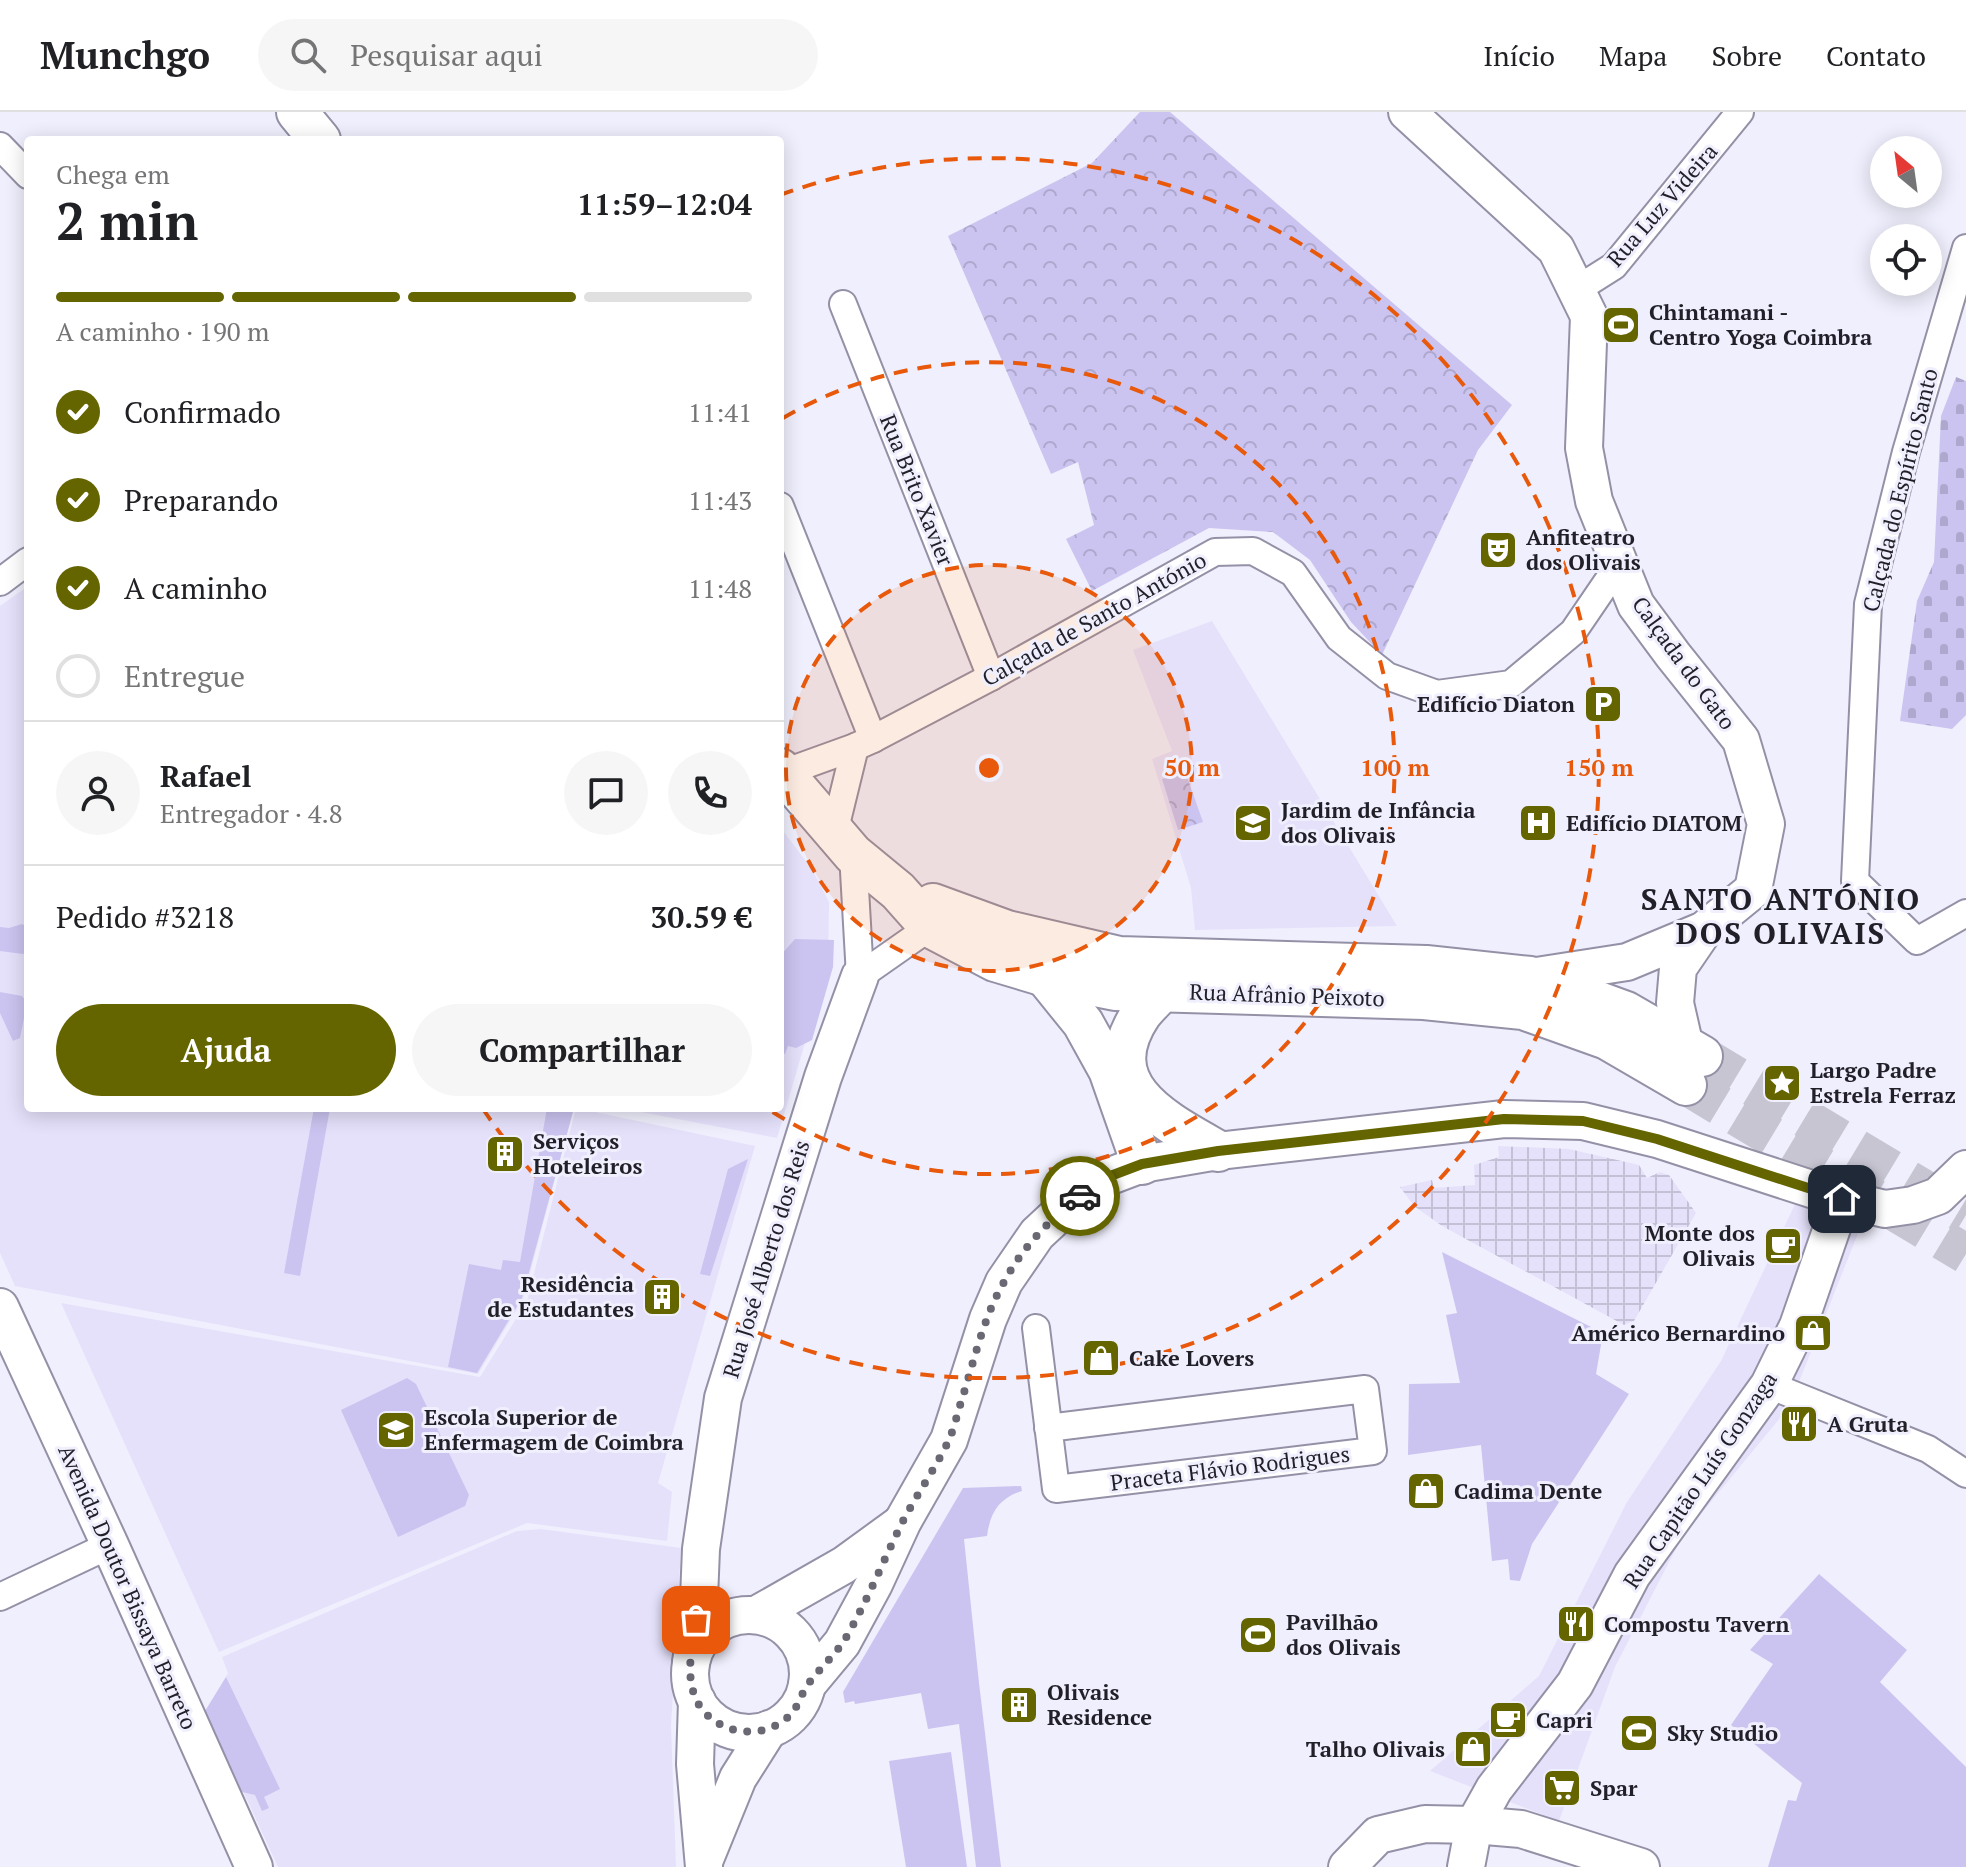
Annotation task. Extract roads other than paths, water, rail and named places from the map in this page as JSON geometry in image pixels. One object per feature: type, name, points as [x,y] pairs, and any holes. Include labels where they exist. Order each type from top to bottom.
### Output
[{"type":"main road","points":[[297,112],[317,136]]},
{"type":"main road","name":"Rua Afrânio Peixoto","points":[[784,773],[844,844],[898,891],[930,927],[995,961],[1045,976],[1115,990],[1424,999],[1523,1009],[1607,1039],[1691,1063]]},
{"type":"main road","name":"Rua Afrânio Peixoto","points":[[898,891],[1007,931],[1119,957],[1426,966],[1530,977],[1626,1012],[1691,1063]]},
{"type":"main road","points":[[1045,976],[1083,1023],[1109,1070],[1142,1164]]},
{"type":"main road","points":[[1162,991],[1141,1014],[1127,1042],[1127,1076],[1143,1102],[1167,1122],[1218,1151]]},
{"type":"street","name":"Calçada do Gato","points":[[1407,112],[1556,249],[1589,316],[1584,448],[1594,501],[1636,605],[1741,740],[1766,824],[1753,890],[1704,930],[1678,968],[1675,1003],[1691,1063]]},
{"type":"street","name":"Rua Luz Videira","points":[[1576,290],[1614,266],[1740,112]]},
{"type":"street","points":[[0,146],[24,171]]},
{"type":"street","name":"Calçada do Espírito Santo","points":[[1966,248],[1906,452],[1868,604],[1855,881],[1917,941],[1966,913]]},
{"type":"street","name":"Rua Brito Xavier","points":[[843,304],[991,677]]},
{"type":"street","points":[[784,517],[864,743],[844,844]]},
{"type":"street","name":"Calçada de Santo António","points":[[784,770],[864,743],[991,677],[1215,552],[1253,551],[1293,573],[1339,638],[1387,676],[1437,694],[1511,684],[1573,632],[1620,563]]},
{"type":"street","points":[[0,582],[24,564]]},
{"type":"street","name":"Rua José Alberto dos Reis","points":[[691,1663],[701,1549],[723,1398],[823,1077],[860,976],[844,844]]},
{"type":"street","points":[[860,976],[930,927]]},
{"type":"street","name":"Calçada do Gato","points":[[1530,977],[1627,962],[1704,930]]},
{"type":"street","points":[[903,1521],[844,1565],[746,1615],[720,1622],[707,1633],[696,1646],[691,1663],[691,1686],[707,1715],[720,1725],[736,1731],[752,1732],[769,1729],[784,1721],[799,1705],[807,1685],[842,1643],[903,1521],[949,1440],[988,1319],[1004,1282],[1037,1234],[1066,1207],[1105,1178],[1142,1164],[1218,1151],[1504,1119],[1583,1121],[1657,1139],[1842,1199],[1885,1209],[1913,1205],[1938,1196],[1966,1169]]},
{"type":"street","name":"Rua Capitão Luís Gonzaga","points":[[1466,1867],[1474,1825],[1494,1789],[1575,1684],[1632,1575],[1769,1385],[1798,1326],[1842,1199]]},
{"type":"street","name":"Avenida Doutor Bissaya Barreto","points":[[0,1307],[254,1867]]},
{"type":"street","name":"Praceta Flávio Rodrigues","points":[[1036,1328],[1048,1428],[1056,1489],[1373,1451],[1365,1389],[1048,1428]]},
{"type":"street","points":[[1769,1385],[1928,1449],[1966,1474]]},
{"type":"street","points":[[0,1597],[110,1545]]},
{"type":"street","points":[[701,1549],[746,1615],[774,1620],[791,1631],[802,1647],[808,1666],[807,1685]]},
{"type":"street","points":[[697,1701],[695,1764],[704,1866]]},
{"type":"street","points":[[704,1866],[738,1778],[769,1729]]},
{"type":"street","points":[[1347,1867],[1378,1835],[1425,1824],[1521,1829],[1641,1867]]},
{"type":"tunnel","points":[[1702,1056],[1966,1215]]},
{"type":"tunnel","points":[[1686,1085],[1966,1254]]},
{"type":"place","name":"Chintamani - Centro Yoga Coimbra","points":[[1621,325]]},
{"type":"place","name":"Anfiteatro dos Olivais","points":[[1498,550]]},
{"type":"place","name":"Edifício Diaton","points":[[1603,704]]},
{"type":"place","name":"Jardim de Infância dos Olivais","points":[[1253,823]]},
{"type":"place","name":"Edifício DIATOM","points":[[1538,823]]},
{"type":"place","name":"Largo Padre Estrela Ferraz","points":[[1782,1083]]},
{"type":"place","name":"Serviços Hoteleiros","points":[[505,1154]]},
{"type":"place","name":"Monte dos Olivais","points":[[1783,1246]]},
{"type":"place","name":"Residência de Estudantes","points":[[662,1297]]},
{"type":"place","name":"Américo Bernardino","points":[[1813,1333]]},
{"type":"place","name":"Cake Lovers","points":[[1101,1358]]},
{"type":"place","name":"A Gruta","points":[[1799,1424]]},
{"type":"place","name":"Escola Superior de Enfermagem de Coimbra","points":[[396,1430]]},
{"type":"place","name":"Cadima Dente","points":[[1426,1491]]},
{"type":"place","name":"Compostu Tavern","points":[[1576,1624]]},
{"type":"place","name":"Pavilhão dos Olivais","points":[[1258,1635]]},
{"type":"place","name":"Olivais Residence","points":[[1019,1705]]},
{"type":"place","name":"Capri","points":[[1508,1720]]},
{"type":"place","name":"Sky Studio","points":[[1639,1733]]},
{"type":"place","name":"Talho Olivais","points":[[1473,1749]]},
{"type":"place","name":"Spar","points":[[1562,1788]]},
{"type":"district","name":"SANTO ANTÓNIO DOS OLIVAIS","points":[[1781,917]]}]
